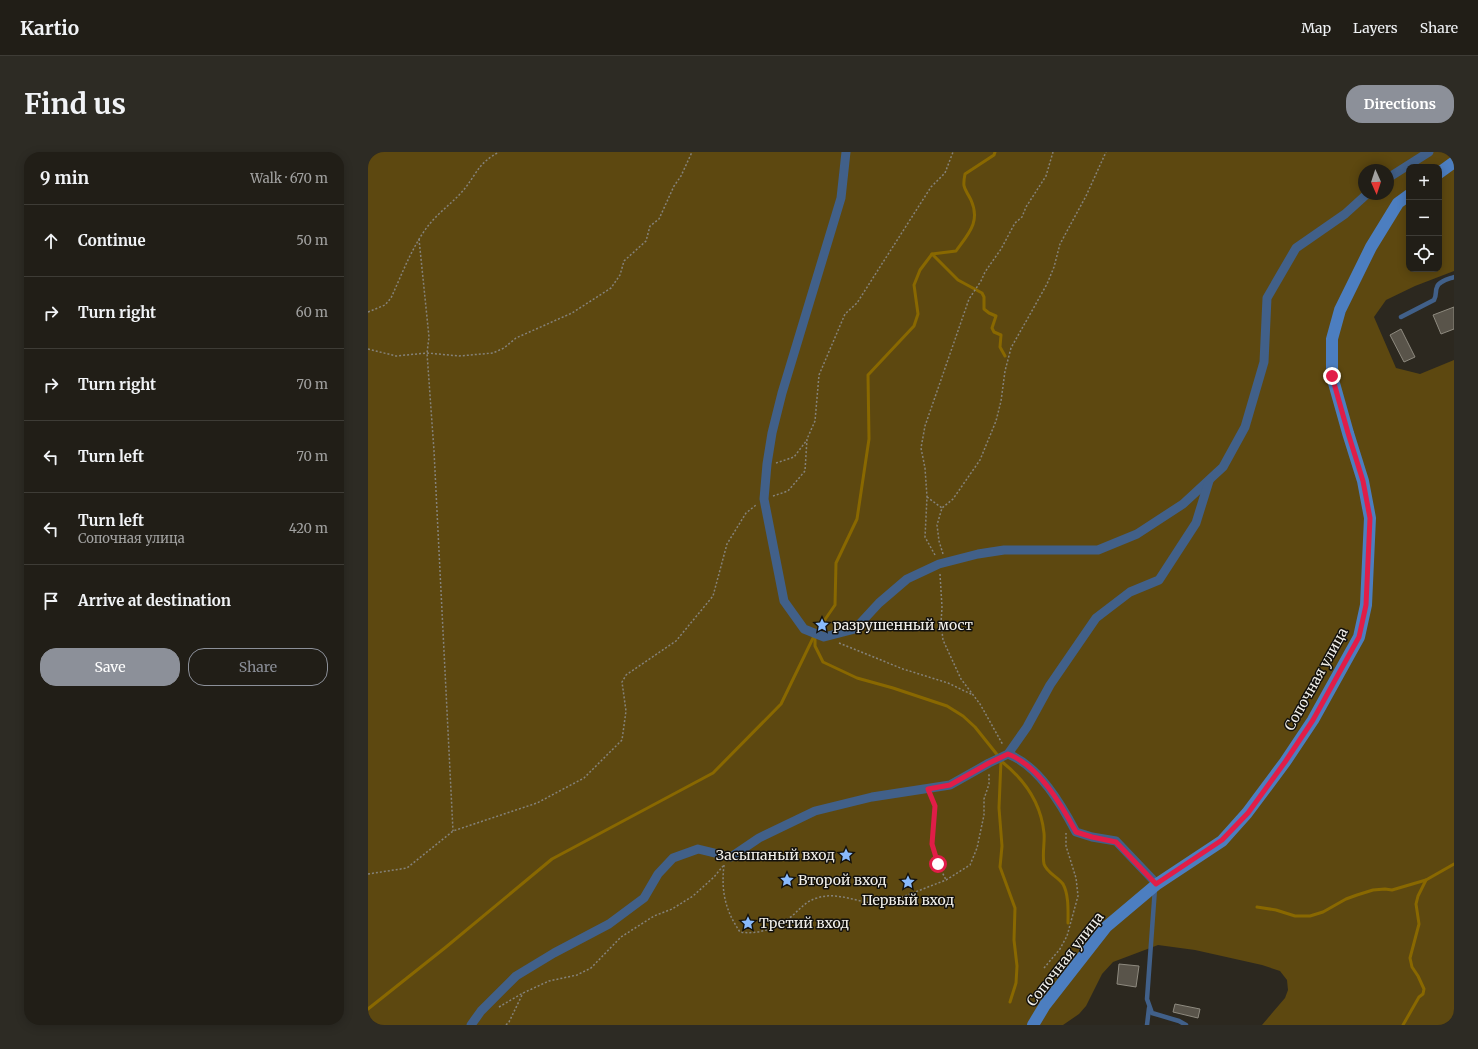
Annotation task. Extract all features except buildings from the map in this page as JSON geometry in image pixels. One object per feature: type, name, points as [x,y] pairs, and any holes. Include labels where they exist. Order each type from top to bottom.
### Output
[{"type":"main road","points":[[1442,171],[1454,162]]},
{"type":"main road","name":"Сопочная улица","points":[[1033,1025],[1045,1005],[1106,927],[1156,884],[1222,840],[1248,813],[1313,720],[1359,637],[1366,605],[1370,518],[1363,481],[1332,376],[1332,340],[1340,310],[1371,247],[1398,204],[1406,197]]},
{"type":"street","points":[[846,152],[841,198],[782,393],[772,433],[767,464],[764,499],[784,601],[804,629],[824,637],[855,629],[879,603],[907,579],[943,563],[978,554],[1004,550],[1098,550],[1138,534],[1183,504],[1223,467],[1245,427],[1264,362],[1267,298],[1296,248],[1345,214],[1360,200]]},
{"type":"street","points":[[1394,174],[1429,152]]},
{"type":"street","points":[[471,1025],[481,1011],[516,976],[554,953],[609,924],[644,898],[658,874],[673,858],[698,849],[731,857],[759,838],[815,811],[872,796],[950,785],[1008,754],[1027,727],[1050,684],[1096,618],[1130,592],[1159,580],[1196,523],[1210,480]]},
{"type":"street","points":[[1008,754],[1024,762],[1051,790],[1076,832],[1116,842],[1156,884]]},
{"type":"lane","points":[[1401,317],[1434,300],[1437,295],[1437,288],[1439,284],[1454,277]]},
{"type":"lane","points":[[1156,884],[1147,998],[1152,1013],[1179,1021],[1186,1025]]},
{"type":"lane","points":[[1147,1025],[1149,1007]]},
{"type":"path","points":[[368,312],[384,305],[391,298],[419,239],[433,220],[465,188],[476,170],[498,152]]},
{"type":"path","points":[[368,349],[396,356],[427,353],[459,356],[493,353],[504,348],[516,338],[572,313],[611,288],[620,275],[624,261],[646,241],[650,226],[659,219],[692,152]]},
{"type":"path","points":[[767,464],[781,462],[794,457],[807,439],[815,421],[819,375],[845,314],[857,303],[931,187],[945,173],[953,152]]},
{"type":"path","points":[[943,563],[925,538],[927,497],[925,468],[921,448],[925,426],[969,299],[981,281],[984,272],[1001,249],[1015,223],[1022,217],[1026,207],[1046,176],[1053,152]]},
{"type":"path","points":[[1008,754],[991,723],[961,679],[943,640],[941,623],[943,563],[937,525],[942,508],[953,499],[980,460],[996,421],[1002,401],[1004,371],[1011,348],[1039,301],[1054,267],[1060,244],[1086,196],[1106,152]]},
{"type":"path","points":[[419,239],[429,337],[427,353],[434,451],[453,831]]},
{"type":"path","points":[[368,874],[407,868],[453,831],[537,803],[584,778],[622,740],[626,711],[622,682],[626,675],[676,641],[713,596],[728,544],[746,514],[764,499],[788,491],[805,471],[807,439]]},
{"type":"path","points":[[927,497],[942,508]]},
{"type":"path","points":[[824,637],[903,669],[948,683],[973,695]]},
{"type":"path","points":[[724,865],[722,880],[723,896],[732,920],[740,932],[748,933],[762,931],[780,925],[801,906],[817,898],[832,896],[848,897],[882,904],[888,903],[946,880],[970,865],[977,848],[984,815],[984,799],[989,784],[989,763]]},
{"type":"path","points":[[928,789],[935,806],[932,844],[938,864],[946,880]]},
{"type":"path","points":[[1044,968],[1060,949],[1067,936],[1078,896],[1076,878],[1066,846],[1066,832]]},
{"type":"path","points":[[499,1007],[523,993],[549,981],[577,975],[591,968],[620,937],[654,916],[672,909],[693,896],[714,877],[731,857]]},
{"type":"path","points":[[506,1025],[509,1022],[523,993]]},
{"type":"shaded area","points":[[368,152],[1454,152],[1454,271],[1415,286],[1386,300],[1374,317],[1396,368],[1420,374],[1454,360],[1454,1025],[1262,1025],[1285,998],[1288,990],[1287,980],[1280,971],[1262,965],[1195,950],[1158,945],[1113,962],[1102,974],[1086,1006],[1079,1014],[1063,1025],[368,1025]]},
{"type":"waterway","points":[[368,1009],[446,947],[552,859],[713,773],[781,704],[815,634],[835,605],[836,563],[857,519],[869,439],[868,375],[914,326],[918,314],[914,285],[920,270],[932,254],[956,251],[969,233],[975,215],[971,200],[964,186],[965,174],[994,155],[995,152]]},
{"type":"waterway","points":[[932,254],[958,280],[982,293],[984,297],[984,309],[996,316],[992,328],[994,332],[1001,335],[1000,347],[1005,356]]},
{"type":"waterway","points":[[815,636],[815,646],[823,662],[857,678],[947,706],[963,716],[975,727],[999,757]]},
{"type":"waterway","points":[[1001,760],[999,808],[1002,846],[1000,867],[1015,908],[1014,940],[1017,966],[1016,983],[1010,1002]]},
{"type":"waterway","points":[[1001,761],[1024,784],[1035,802],[1044,833],[1044,864],[1047,870],[1058,879],[1065,888],[1068,903],[1068,923]]},
{"type":"waterway","points":[[1257,907],[1276,910],[1295,916],[1310,916],[1323,912],[1346,899],[1373,890],[1392,890],[1426,880],[1454,864]]},
{"type":"waterway","points":[[1403,1025],[1419,997],[1423,994],[1424,989],[1412,967],[1410,958],[1419,924],[1416,904],[1418,896],[1426,880]]},
{"type":"place","name":"разрушенный мост","points":[[822,625]]},
{"type":"place","name":"Засыпаный вход","points":[[846,855]]},
{"type":"place","name":"Второй вход","points":[[787,880]]},
{"type":"place","name":"Первый вход","points":[[908,882]]},
{"type":"place","name":"Третий вход","points":[[748,923]]},
{"type":"route","points":[[938,864],[932,844],[935,806],[928,789],[950,785],[1008,754],[1024,762],[1051,790],[1076,832],[1116,842],[1156,884],[1222,840],[1248,813],[1313,720],[1359,637],[1366,605],[1370,518],[1363,481],[1332,376]]}]
